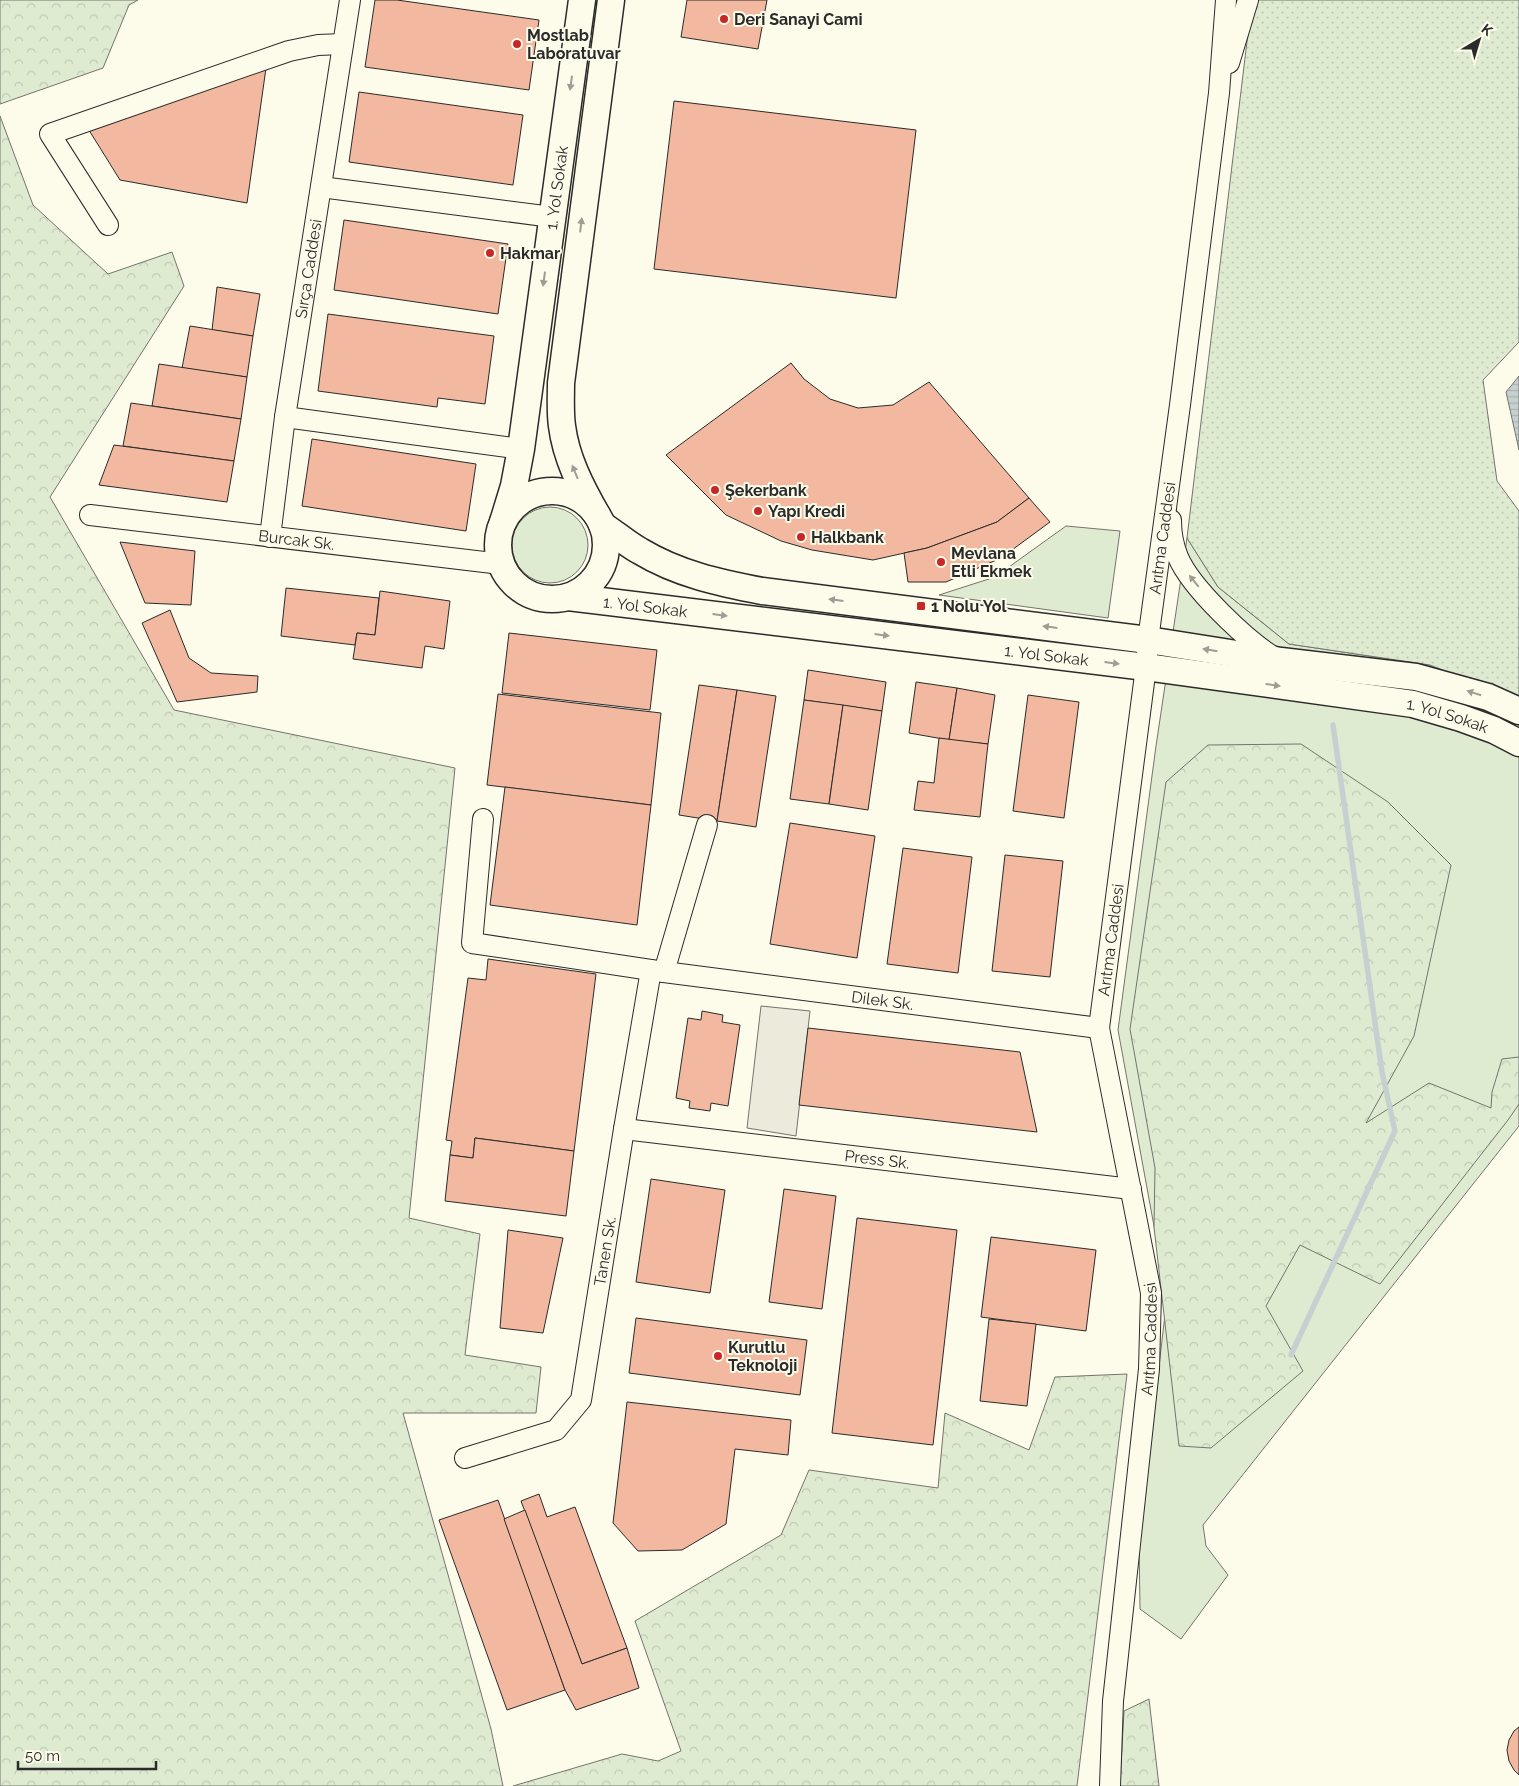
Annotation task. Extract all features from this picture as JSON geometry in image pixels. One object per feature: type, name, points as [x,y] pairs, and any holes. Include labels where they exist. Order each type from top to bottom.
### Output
[{"type":"main road","name":"1. Yol Sokak","points":[[582,0],[521,449],[514,486],[498,543],[501,564],[509,578],[521,589],[535,597],[552,599],[568,597],[1146,667],[1413,704],[1494,730],[1519,743]]},
{"type":"main road","name":"1. Yol Sokak","points":[[568,597],[584,589],[596,576],[604,560],[606,542],[599,520],[582,489],[569,456],[562,426],[561,383],[610,0]]},
{"type":"main road","name":"1. Yol Sokak","points":[[503,522],[512,508],[526,498],[542,492],[559,492],[575,497],[587,504],[599,520],[640,552],[684,573],[726,584],[762,591],[1148,640],[1281,661],[1416,677],[1488,697],[1519,711]]},
{"type":"street","name":"Sırça Caddesi","points":[[270,537],[285,416],[350,0]]},
{"type":"street","points":[[1219,93],[1226,0]]},
{"type":"street","points":[[1219,93],[1248,0]]},
{"type":"street","points":[[108,225],[50,134],[289,51],[342,44]]},
{"type":"street","name":"Arıtma Caddesi","points":[[1110,1786],[1113,1701],[1149,1369],[1151,1293],[1099,1028],[1219,93]]},
{"type":"street","points":[[321,188],[552,217]]},
{"type":"street","points":[[285,416],[521,449]]},
{"type":"street","points":[[1169,487],[1172,536],[1179,558],[1192,580],[1250,640],[1262,650],[1281,661]]},
{"type":"street","name":"Burcak Sk.","points":[[90,515],[501,564]]},
{"type":"street","name":"Dilek Sk.","points":[[482,819],[472,943],[658,971],[1099,1028]]},
{"type":"street","name":"Tanen Sk.","points":[[465,1458],[556,1430],[581,1400],[624,1129],[658,971],[707,825]]},
{"type":"street","name":"Press Sk.","points":[[624,1129],[1131,1189]]},
{"type":"green space","points":[[0,0],[138,0],[129,5],[103,68],[0,104]]},
{"type":"green space","points":[[1252,0],[1519,0],[1519,342],[1483,380],[1497,481],[1519,511],[1519,701],[1430,665],[1289,644],[1218,587],[1187,538]]},
{"type":"green space","points":[[0,116],[33,205],[108,274],[172,252],[184,286],[50,497],[174,710],[455,768],[409,1218],[480,1234],[465,1355],[541,1367],[536,1413],[403,1413],[491,1729],[503,1786],[0,1786]]},
{"type":"green space","points":[[543,507],[557,507],[571,513],[582,524],[588,538],[585,560],[577,572],[557,583],[543,583],[529,577],[518,566],[512,552],[512,538],[518,524],[529,513]]},
{"type":"green space","points":[[1066,526],[1120,531],[1108,618],[939,595],[995,577]]},
{"type":"green space","points":[[1187,538],[1218,587],[1289,644],[1430,665],[1519,701],[1519,1126],[1203,1525],[1206,1546],[1228,1575],[1181,1639],[1140,1609],[1139,1540],[1167,1297],[1118,1030],[1156,746]]},
{"type":"green space","points":[[1301,744],[1388,802],[1451,865],[1414,1036],[1366,1123],[1429,1083],[1491,1108],[1492,1092],[1502,1059],[1519,1057],[1519,1104],[1380,1284],[1300,1245],[1266,1306],[1303,1371],[1211,1448],[1179,1446],[1154,1227],[1155,1168],[1130,1029],[1166,782],[1208,745]]},
{"type":"green space","points":[[1127,1374],[1077,1786],[513,1786],[622,1754],[658,1761],[681,1751],[635,1621],[781,1535],[809,1470],[938,1488],[945,1413],[1029,1450],[1055,1377]]},
{"type":"green space","points":[[1149,1699],[1159,1786],[1120,1786],[1124,1711]]},
{"type":"shaded area","points":[[1519,376],[1519,450],[1506,392]]},
{"type":"shaded area","points":[[761,1006],[810,1011],[796,1136],[747,1128]]},
{"type":"building","points":[[375,0],[397,0],[539,20],[529,90],[365,67]]},
{"type":"building","name":"Deri Sanayi Cami","points":[[687,0],[767,0],[758,49],[681,37]]},
{"type":"building","points":[[267,61],[247,203],[120,180],[87,127]]},
{"type":"building","points":[[359,92],[523,115],[513,185],[349,162]]},
{"type":"building","points":[[674,101],[916,130],[896,298],[654,269]]},
{"type":"building","points":[[344,220],[508,244],[498,314],[334,290]]},
{"type":"building","points":[[217,287],[260,294],[253,336],[212,330]]},
{"type":"building","points":[[328,314],[494,336],[485,404],[438,398],[437,407],[318,391]]},
{"type":"building","points":[[190,326],[253,336],[247,377],[182,368]]},
{"type":"building","points":[[791,363],[804,379],[830,399],[858,408],[893,405],[929,382],[1029,498],[997,522],[927,548],[873,560],[812,550],[781,541],[726,515],[666,455]]},
{"type":"building","points":[[159,364],[247,377],[241,419],[152,406]]},
{"type":"building","points":[[131,403],[241,419],[234,461],[123,446]]},
{"type":"building","points":[[312,439],[476,464],[466,531],[302,506]]},
{"type":"building","points":[[114,445],[234,461],[227,502],[99,485]]},
{"type":"building","points":[[1029,498],[1050,522],[1001,558],[946,582],[908,582],[904,553],[927,548],[997,522]]},
{"type":"building","points":[[120,542],[195,551],[191,605],[145,603]]},
{"type":"building","points":[[286,588],[379,598],[375,635],[357,633],[355,645],[281,636]]},
{"type":"building","points":[[380,591],[450,601],[444,649],[425,646],[422,668],[353,659],[357,633],[375,635]]},
{"type":"building","points":[[170,610],[189,658],[211,673],[258,676],[257,692],[177,702],[142,623]]},
{"type":"building","points":[[509,633],[657,650],[650,710],[502,693]]},
{"type":"building","points":[[808,670],[886,682],[882,711],[804,700]]},
{"type":"building","points":[[916,682],[957,688],[949,740],[909,733]]},
{"type":"building","points":[[699,685],[737,690],[717,821],[679,815]]},
{"type":"building","points":[[957,688],[995,695],[988,744],[949,740]]},
{"type":"building","points":[[737,690],[776,696],[756,827],[717,821]]},
{"type":"building","points":[[498,694],[661,713],[651,805],[487,785]]},
{"type":"building","points":[[1028,695],[1079,702],[1064,818],[1013,811]]},
{"type":"building","points":[[804,700],[843,705],[829,804],[790,799]]},
{"type":"building","points":[[843,705],[882,711],[868,810],[829,804]]},
{"type":"building","points":[[939,738],[988,744],[980,817],[914,810],[918,781],[934,783]]},
{"type":"building","points":[[505,787],[651,805],[637,925],[490,905]]},
{"type":"building","points":[[790,823],[875,836],[857,958],[770,944]]},
{"type":"building","points":[[903,848],[972,857],[958,973],[887,964]]},
{"type":"building","points":[[1005,855],[1063,861],[1050,977],[992,971]]},
{"type":"building","points":[[488,959],[596,974],[574,1151],[475,1138],[473,1158],[450,1155],[452,1141],[446,1140],[468,978],[486,980]]},
{"type":"building","points":[[702,1011],[723,1015],[722,1022],[740,1025],[728,1106],[711,1103],[710,1111],[689,1108],[690,1101],[676,1098],[688,1018],[701,1020]]},
{"type":"building","points":[[808,1028],[1020,1052],[1037,1132],[799,1105]]},
{"type":"building","points":[[475,1138],[574,1151],[566,1216],[445,1201],[450,1155],[473,1158]]},
{"type":"building","points":[[651,1179],[725,1190],[710,1293],[636,1282]]},
{"type":"building","points":[[784,1189],[836,1196],[822,1309],[769,1302]]},
{"type":"building","points":[[857,1218],[957,1230],[933,1445],[832,1433]]},
{"type":"building","points":[[508,1230],[563,1238],[543,1333],[500,1328]]},
{"type":"building","points":[[991,1237],[1096,1250],[1086,1331],[981,1317]]},
{"type":"building","name":"Kurutlu Teknoloji","points":[[636,1318],[807,1340],[800,1395],[629,1373]]},
{"type":"building","points":[[989,1319],[1036,1324],[1027,1406],[980,1401]]},
{"type":"building","points":[[627,1402],[791,1420],[788,1455],[735,1449],[726,1524],[682,1550],[638,1551],[613,1523]]},
{"type":"building","points":[[539,1494],[547,1517],[575,1507],[627,1648],[582,1664],[521,1501]]},
{"type":"building","points":[[498,1500],[565,1690],[507,1710],[439,1520]]},
{"type":"building","points":[[525,1510],[582,1664],[627,1648],[639,1688],[576,1710],[565,1690],[504,1519]]},
{"type":"building","points":[[1519,1727],[1519,1775],[1509,1761],[1507,1750],[1509,1740],[1514,1731]]},
{"type":"waterway","points":[[1291,1355],[1395,1131],[1382,1072],[1333,725]]},
{"type":"place","name":"Deri Sanayi Cami","points":[[724,19]]},
{"type":"place","name":"Mostlab Laboratuvar","points":[[517,44]]},
{"type":"place","name":"Hakmar","points":[[490,253]]},
{"type":"place","name":"Şekerbank","points":[[715,490]]},
{"type":"place","name":"Yapı Kredi","points":[[758,511]]},
{"type":"place","name":"Halkbank","points":[[801,537]]},
{"type":"place","name":"Mevlana Etli Ekmek","points":[[941,562]]},
{"type":"place","name":"1 Nolu Yol","points":[[921,606]]},
{"type":"place","name":"Kurutlu Teknoloji","points":[[718,1356]]}]
